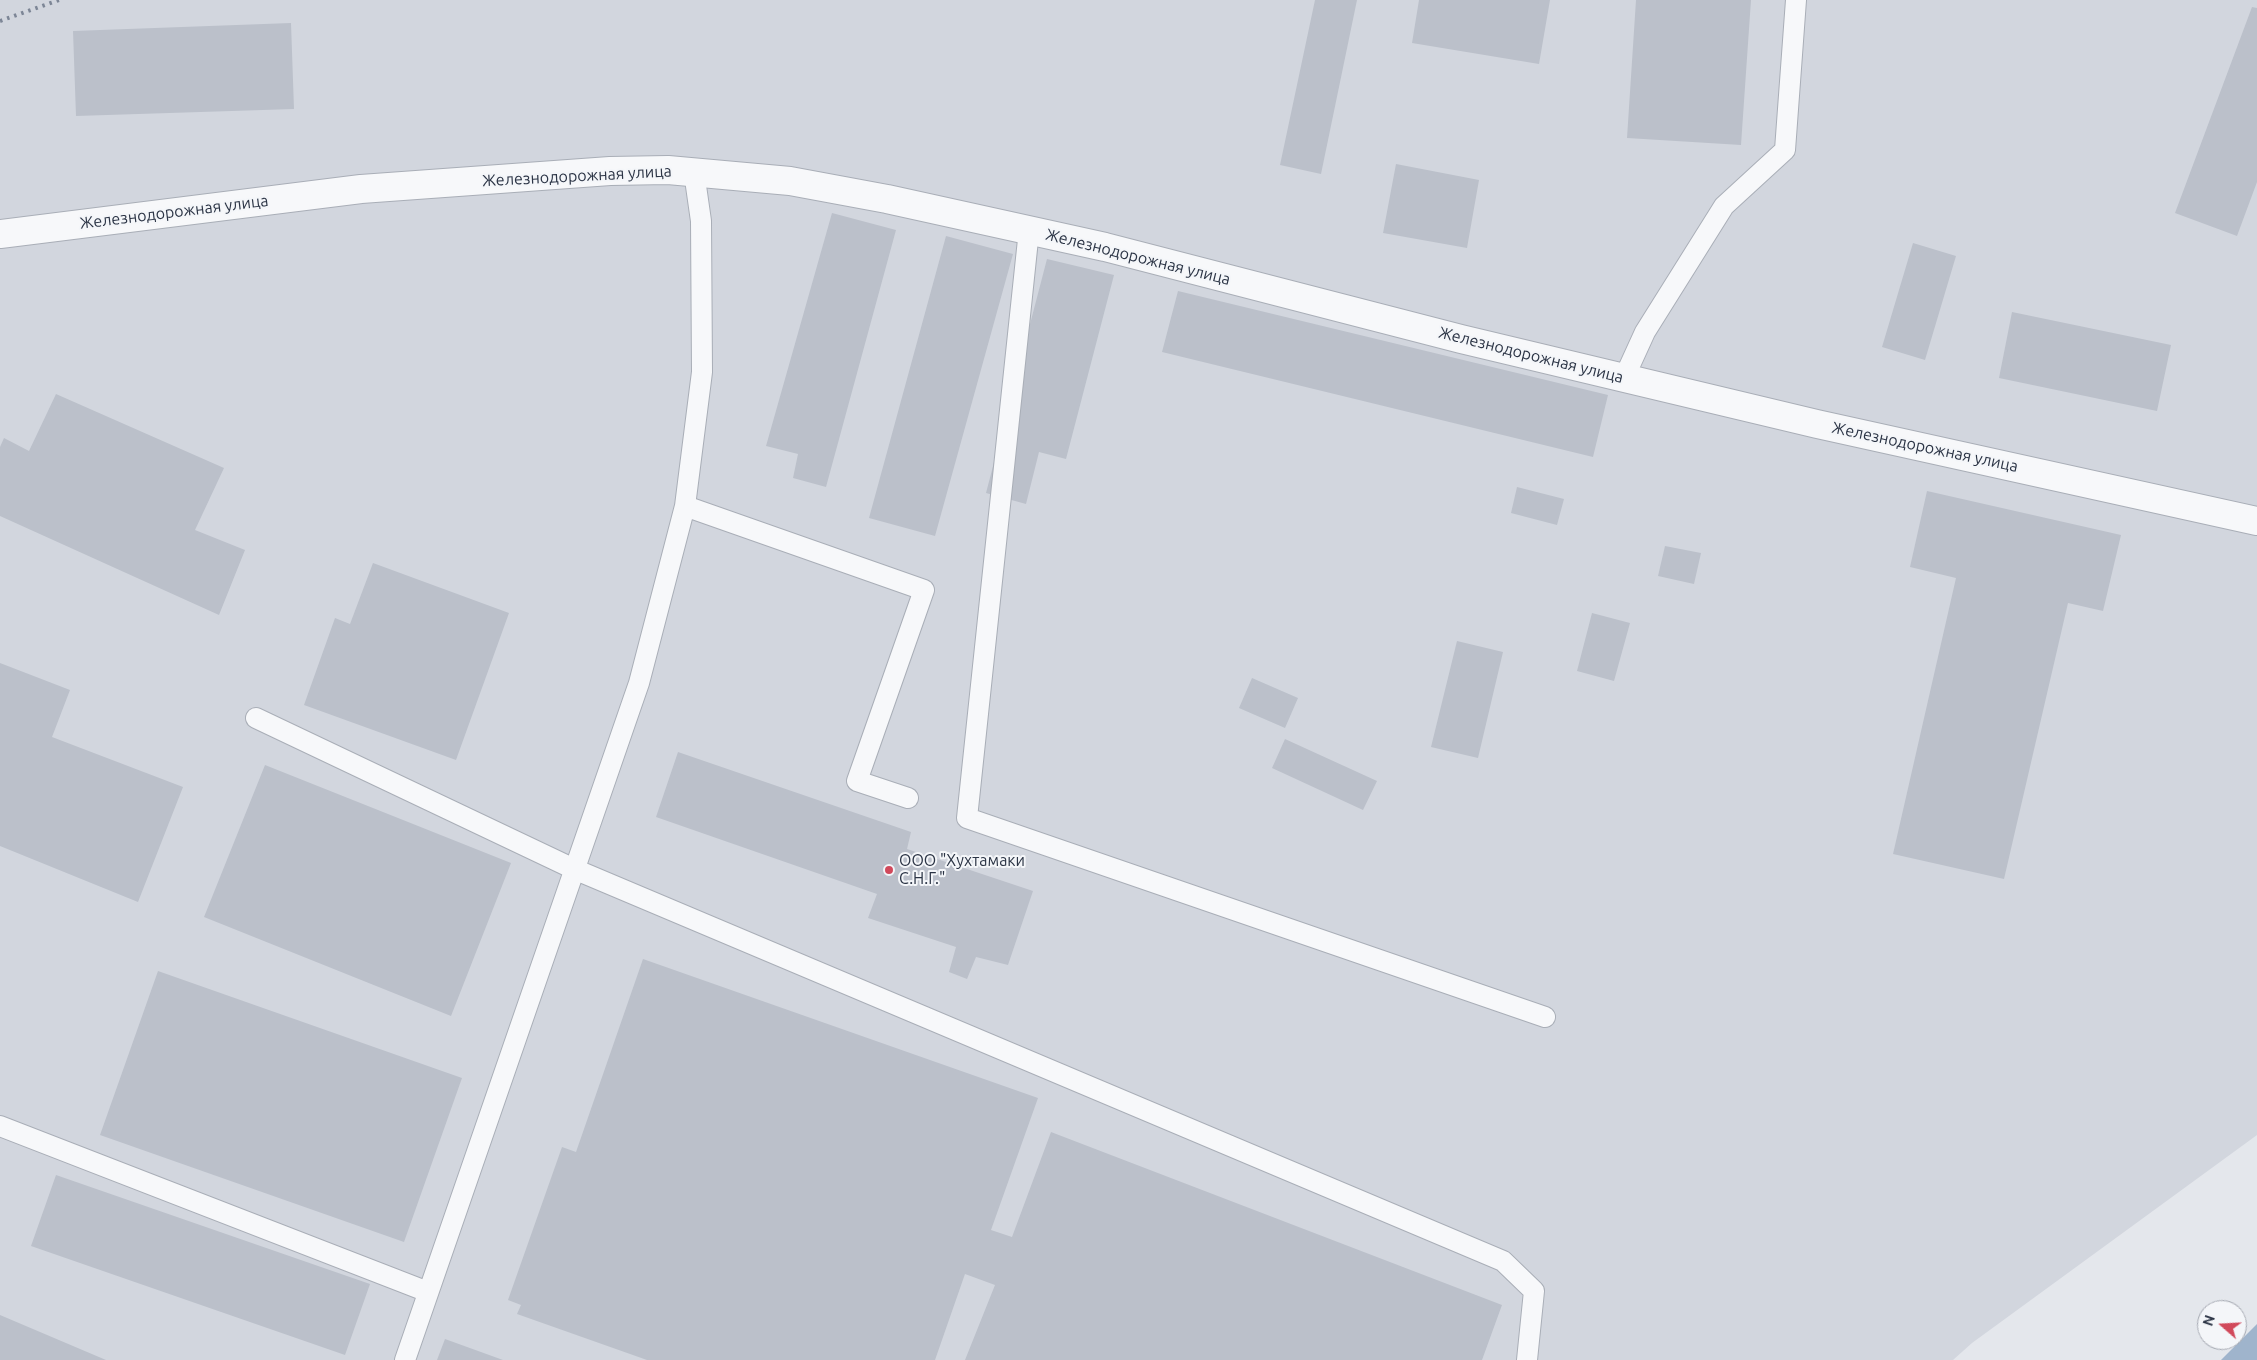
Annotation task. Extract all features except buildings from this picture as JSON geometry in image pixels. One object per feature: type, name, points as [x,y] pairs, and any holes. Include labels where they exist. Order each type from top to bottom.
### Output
[{"type":"street","name":"Железнодорожная улица","points":[[0,234],[361,189],[610,171],[694,172],[790,181],[887,199],[1105,247],[1461,339],[1817,424],[2257,521]]},
{"type":"lane","points":[[1624,378],[1645,332],[1724,206],[1785,150],[1796,0]]},
{"type":"lane","points":[[405,1360],[639,683],[685,506],[702,372],[701,221],[694,172]]},
{"type":"lane","points":[[1029,230],[967,818],[1545,1017]]},
{"type":"lane","points":[[685,506],[924,590],[857,782],[908,798]]},
{"type":"lane","points":[[256,718],[574,870],[1503,1261],[1534,1291],[1527,1360]]},
{"type":"lane","points":[[0,1126],[428,1292]]},
{"type":"shaded area","points":[[0,0],[2257,0],[2257,1135],[1972,1343],[1953,1360],[0,1360]]},
{"type":"water","points":[[2257,1324],[2257,1360],[2221,1360],[2231,1350],[2247,1350],[2247,1334]]},
{"type":"railway","points":[[0,21],[59,0]]},
{"type":"place","name":"ООО \"Хухтамаки С.Н.Г.\"","points":[[889,870]]}]
